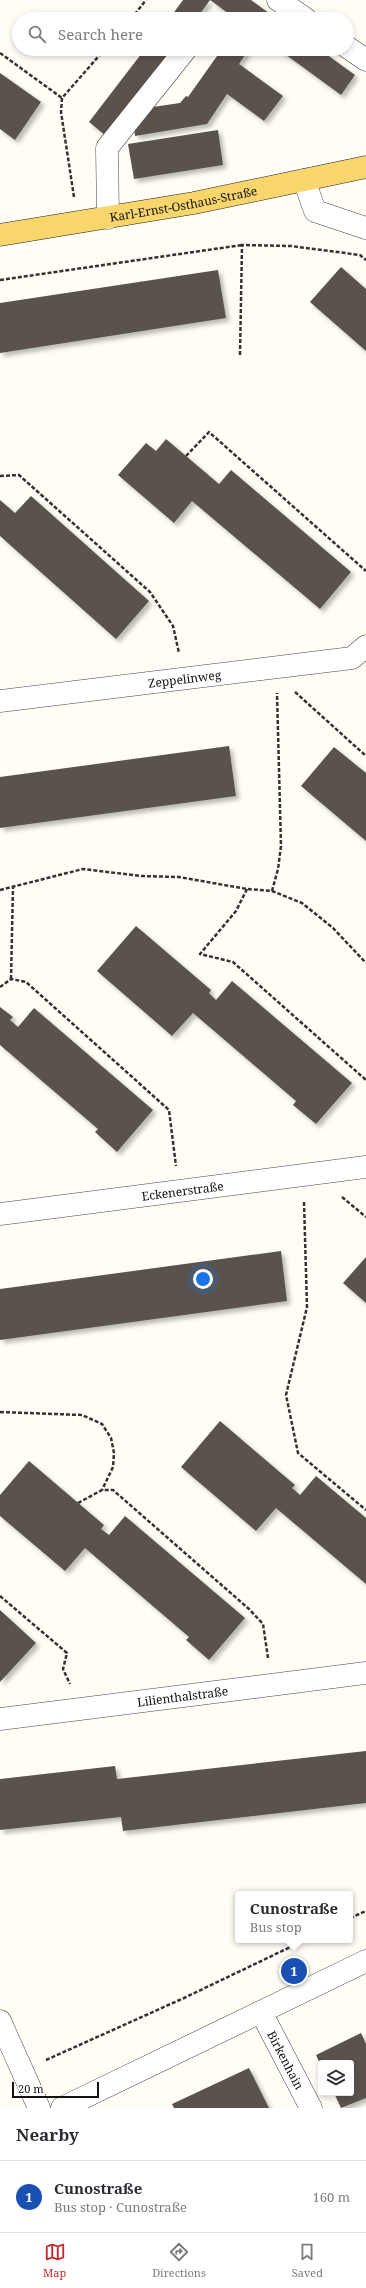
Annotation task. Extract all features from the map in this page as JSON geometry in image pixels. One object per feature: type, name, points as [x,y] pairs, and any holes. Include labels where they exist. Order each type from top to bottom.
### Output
[{"type":"main road","name":"Karl-Ernst-Osthaus-Straße","points":[[0,234],[78,223],[194,203],[366,167]]},
{"type":"street","points":[[278,0],[296,12]]},
{"type":"street","points":[[354,52],[366,60]]},
{"type":"street","points":[[108,218],[107,148],[180,56]]},
{"type":"street","points":[[304,180],[315,211],[366,228]]},
{"type":"street","name":"Zeppelinweg","points":[[0,701],[185,679],[276,676],[352,658],[366,646]]},
{"type":"street","name":"Eckenerstraße","points":[[0,1214],[366,1167]]},
{"type":"street","name":"Lilienthalstraße","points":[[0,1719],[366,1673]]},
{"type":"street","points":[[62,2108],[366,1961]]},
{"type":"street","name":"Birkenhain","points":[[261,2012],[311,2108]]},
{"type":"street","points":[[0,2021],[40,2108]]},
{"type":"path","points":[[137,12],[146,0]]},
{"type":"path","points":[[0,53],[62,98]]},
{"type":"path","points":[[78,223],[61,112],[62,98],[99,56]]},
{"type":"path","points":[[0,280],[242,245],[298,247],[360,255],[366,260]]},
{"type":"path","points":[[240,356],[242,245]]},
{"type":"path","points":[[186,456],[209,432],[366,571]]},
{"type":"path","points":[[0,476],[19,475],[150,592],[173,626],[185,679]]},
{"type":"path","points":[[276,676],[366,756]]},
{"type":"path","points":[[272,891],[278,869],[281,846],[276,676]]},
{"type":"path","points":[[0,890],[84,869],[142,876],[179,877],[247,889],[272,891],[302,903],[333,928],[366,963]]},
{"type":"path","points":[[11,979],[13,887]]},
{"type":"path","points":[[247,889],[236,911],[200,954],[233,962],[366,1080]]},
{"type":"path","points":[[0,986],[11,979],[26,982],[169,1110],[179,1190]]},
{"type":"path","points":[[304,1175],[307,1307],[286,1395],[298,1453],[366,1510]]},
{"type":"path","points":[[0,1412],[82,1415],[102,1424],[111,1438],[114,1453],[113,1467],[102,1490]]},
{"type":"path","points":[[78,1503],[102,1490],[113,1490],[249,1609],[264,1624],[272,1685]]},
{"type":"path","points":[[0,1596],[67,1653],[63,1669],[78,1709]]},
{"type":"path","points":[[353,1917],[366,1911]]},
{"type":"path","points":[[22,2070],[184,1998],[299,1943]]},
{"type":"building","points":[[183,0],[210,0],[201,12],[174,12]]},
{"type":"building","points":[[210,0],[251,0],[267,12],[226,12]]},
{"type":"building","points":[[140,56],[168,56],[106,136],[89,122]]},
{"type":"building","points":[[217,56],[244,56],[239,64],[283,96],[264,121],[227,94],[207,124],[135,136],[134,125],[146,108],[180,103],[186,96],[188,97]]},
{"type":"building","points":[[288,56],[329,56],[355,75],[341,95]]},
{"type":"building","points":[[0,73],[41,102],[15,140],[0,129]]},
{"type":"building","points":[[218,130],[223,165],[134,179],[128,144]]},
{"type":"building","points":[[341,267],[366,289],[366,351],[310,302]]},
{"type":"building","points":[[218,270],[226,318],[0,353],[0,303]]},
{"type":"building","points":[[166,439],[219,484],[231,470],[351,572],[320,609],[192,501],[174,523],[118,475],[146,443],[156,451]]},
{"type":"building","points":[[31,496],[149,601],[116,639],[0,536],[0,500],[15,513]]},
{"type":"building","points":[[229,746],[236,796],[0,828],[0,777]]},
{"type":"building","points":[[334,747],[366,773],[366,841],[301,786]]},
{"type":"building","points":[[136,926],[211,990],[209,993],[216,1000],[232,981],[352,1083],[316,1124],[293,1105],[296,1101],[193,1013],[172,1036],[97,971]]},
{"type":"building","points":[[0,1007],[13,1017],[10,1020],[18,1027],[34,1008],[153,1110],[117,1152],[95,1132],[98,1129],[0,1045]]},
{"type":"building","points":[[281,1251],[287,1301],[0,1340],[0,1289]]},
{"type":"building","points":[[366,1257],[366,1303],[343,1283]]},
{"type":"building","points":[[220,1421],[295,1485],[292,1488],[300,1495],[316,1476],[366,1518],[366,1584],[276,1508],[256,1531],[181,1467]]},
{"type":"building","points":[[29,1461],[104,1525],[101,1529],[109,1535],[125,1516],[245,1618],[209,1660],[186,1640],[189,1637],[85,1548],[65,1571],[0,1516],[0,1495]]},
{"type":"building","points":[[0,1610],[36,1643],[0,1682]]},
{"type":"building","points":[[366,1751],[366,1803],[123,1831],[121,1817],[0,1830],[0,1779],[115,1766],[117,1779]]},
{"type":"building","points":[[361,2033],[366,2044],[366,2098],[341,2108],[335,2096],[354,2096],[354,2060],[318,2060],[316,2055]]},
{"type":"building","points":[[249,2068],[269,2108],[174,2108],[172,2104]]},
{"type":"place","name":"Cunostraße","points":[[294,1971]]}]
